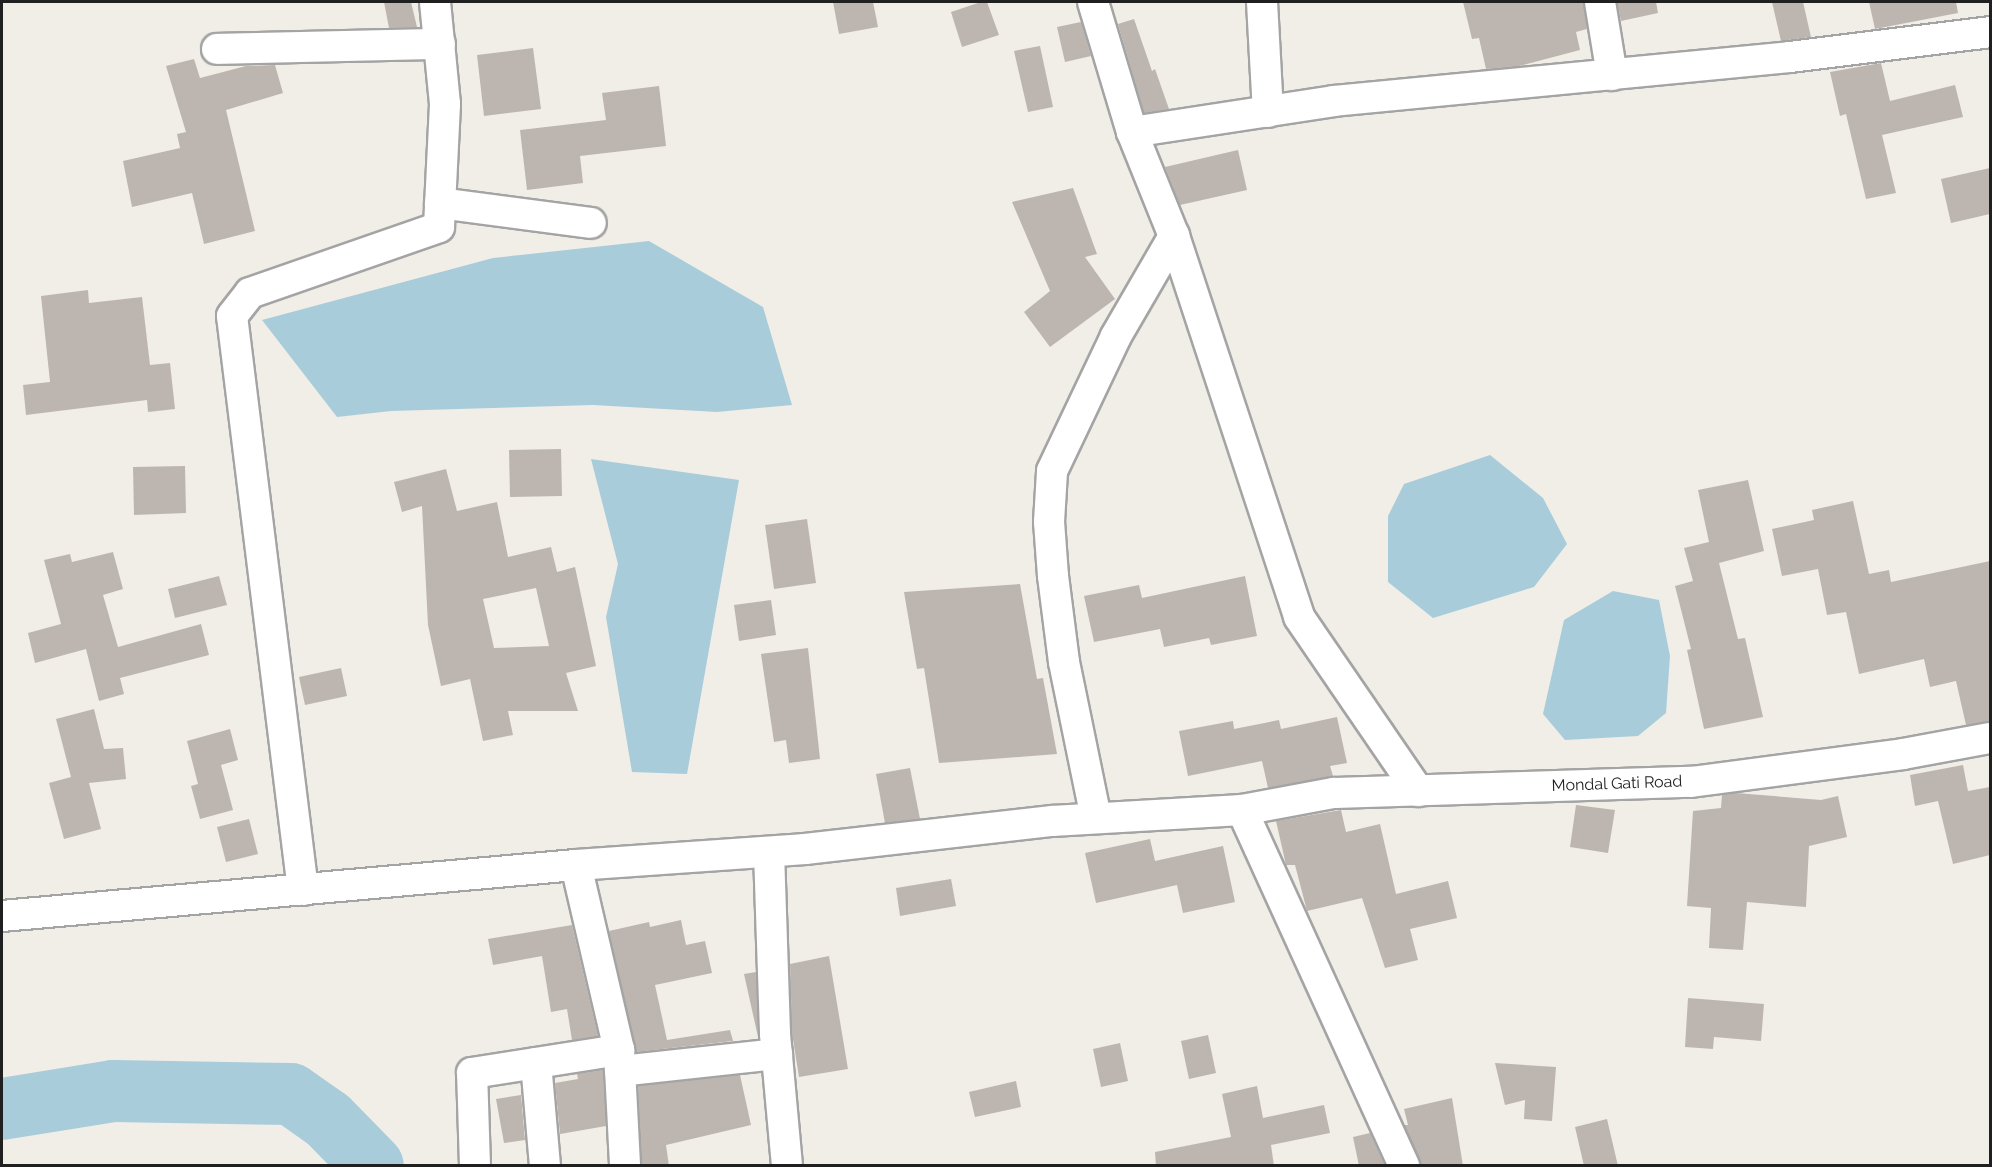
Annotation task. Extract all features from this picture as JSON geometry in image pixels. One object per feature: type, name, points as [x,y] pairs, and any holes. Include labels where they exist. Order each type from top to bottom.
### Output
[{"type":"street","points":[[303,890],[232,316],[250,292],[439,227],[445,104],[435,2]]},
{"type":"street","points":[[1093,2],[1132,132],[1174,236],[1299,617],[1418,791]]},
{"type":"street","points":[[1262,2],[1268,112]]},
{"type":"street","points":[[1600,2],[1612,75]]},
{"type":"street","points":[[1132,132],[1334,101],[1612,75],[1990,32]]},
{"type":"street","points":[[217,49],[440,44]]},
{"type":"street","points":[[440,203],[591,223]]},
{"type":"street","points":[[1096,818],[1064,662],[1053,576],[1049,522],[1052,471],[1116,336],[1174,236]]},
{"type":"street","name":"Mondal Gati Road","points":[[2,916],[576,865],[769,852],[1096,818],[1242,810],[1334,793],[1691,782],[1903,754],[1990,738]]},
{"type":"street","points":[[1242,810],[1404,1166]]},
{"type":"street","points":[[769,852],[777,1054],[787,1166]]},
{"type":"street","points":[[576,865],[619,1060],[625,1166]]},
{"type":"street","points":[[475,1166],[472,1073],[536,1063],[777,1054]]},
{"type":"street","points":[[536,1063],[545,1166]]},
{"type":"water","points":[[649,241],[763,307],[792,405],[717,412],[593,405],[391,411],[337,417],[262,320],[493,258]]},
{"type":"water","points":[[1490,455],[1543,498],[1567,544],[1534,587],[1433,618],[1388,582],[1388,516],[1404,484]]},
{"type":"water","points":[[591,459],[739,480],[687,774],[632,772],[606,617],[618,564]]},
{"type":"water","points":[[1613,591],[1659,600],[1670,656],[1666,713],[1638,736],[1565,740],[1543,714],[1564,620]]},
{"type":"building","points":[[384,2],[411,2],[417,27],[389,28]]},
{"type":"building","points":[[833,2],[873,2],[878,27],[839,34]]},
{"type":"building","points":[[987,2],[999,35],[962,47],[951,12]]},
{"type":"building","points":[[1463,2],[1583,2],[1587,29],[1576,32],[1580,50],[1519,66],[1486,69],[1479,38],[1472,39]]},
{"type":"building","points":[[1617,2],[1656,2],[1658,13],[1621,21]]},
{"type":"building","points":[[1772,2],[1803,2],[1811,37],[1781,41]]},
{"type":"building","points":[[1869,2],[1956,2],[1958,13],[1875,29]]},
{"type":"building","points":[[1134,19],[1152,71],[1155,69],[1169,109],[1144,113],[1118,24]]},
{"type":"building","points":[[1081,22],[1091,56],[1065,62],[1057,27]]},
{"type":"building","points":[[1040,46],[1053,107],[1028,112],[1014,51]]},
{"type":"building","points":[[533,48],[541,109],[484,116],[477,55]]},
{"type":"building","points":[[194,59],[200,78],[246,66],[275,65],[283,93],[226,110],[255,231],[204,244],[192,193],[132,207],[123,161],[180,148],[177,134],[186,132],[166,66]]},
{"type":"building","points":[[1881,63],[1890,101],[1955,85],[1963,117],[1882,135],[1896,193],[1866,199],[1846,114],[1840,116],[1830,72]]},
{"type":"building","points":[[659,86],[666,146],[580,156],[583,183],[527,190],[520,130],[606,120],[602,93]]},
{"type":"building","points":[[1238,150],[1247,190],[1180,205],[1165,167]]},
{"type":"building","points":[[1990,168],[1990,214],[1951,223],[1941,179]]},
{"type":"building","points":[[1073,188],[1097,254],[1085,257],[1115,299],[1050,347],[1024,312],[1050,291],[1012,202]]},
{"type":"building","points":[[88,290],[89,303],[142,297],[150,365],[170,363],[175,409],[148,412],[147,400],[26,415],[23,385],[50,382],[41,296]]},
{"type":"building","points":[[561,449],[562,496],[510,497],[509,450]]},
{"type":"building","points":[[185,466],[186,513],[134,515],[133,467]]},
{"type":"building","points":[[446,469],[457,511],[497,502],[508,557],[551,547],[557,572],[575,567],[596,666],[566,673],[578,711],[508,711],[513,735],[483,741],[470,679],[441,686],[428,625],[422,506],[402,512],[394,482]],"holes":[[[536,588],[549,646],[494,648],[483,599]]]},
{"type":"building","points":[[1748,480],[1764,551],[1719,563],[1738,639],[1745,638],[1763,717],[1704,729],[1687,650],[1691,649],[1675,586],[1693,581],[1684,548],[1709,542],[1698,490]]},
{"type":"building","points":[[1853,501],[1869,574],[1889,570],[1891,582],[1990,561],[1990,721],[1966,725],[1956,681],[1930,687],[1924,659],[1859,674],[1846,612],[1827,615],[1818,569],[1782,576],[1772,529],[1814,520],[1812,510]]},
{"type":"building","points":[[807,519],[816,583],[774,589],[765,525]]},
{"type":"building","points":[[113,552],[123,589],[103,595],[118,647],[201,624],[209,655],[120,678],[124,694],[99,701],[86,649],[35,663],[28,633],[61,624],[44,560],[70,554],[72,562]]},
{"type":"building","points":[[219,576],[227,605],[175,618],[168,589]]},
{"type":"building","points":[[1245,576],[1257,636],[1211,645],[1209,638],[1164,647],[1160,629],[1094,642],[1084,596],[1139,585],[1142,598]]},
{"type":"building","points":[[1020,584],[1037,679],[1043,678],[1057,754],[939,763],[924,668],[917,669],[904,592]]},
{"type":"building","points":[[771,600],[776,635],[739,641],[734,605]]},
{"type":"building","points":[[808,648],[820,759],[789,763],[786,740],[774,742],[761,654]]},
{"type":"building","points":[[341,668],[347,696],[305,705],[299,677]]},
{"type":"building","points":[[94,709],[104,749],[123,748],[126,779],[89,783],[101,829],[64,839],[49,783],[71,777],[56,719]]},
{"type":"building","points":[[1337,717],[1347,763],[1330,766],[1333,776],[1268,788],[1262,761],[1188,776],[1179,731],[1233,721],[1234,729],[1279,720],[1281,729]]},
{"type":"building","points":[[230,729],[238,760],[221,765],[233,810],[200,819],[191,786],[198,784],[187,741]]},
{"type":"building","points":[[1963,765],[1968,791],[1990,787],[1990,855],[1953,864],[1938,801],[1915,806],[1910,775]]},
{"type":"building","points":[[910,768],[920,819],[885,823],[876,774]]},
{"type":"building","points":[[1736,793],[1821,800],[1838,796],[1847,837],[1809,846],[1806,907],[1747,902],[1743,950],[1709,948],[1711,908],[1687,906],[1693,811],[1721,808],[1722,795]]},
{"type":"building","points":[[1576,805],[1615,810],[1608,853],[1570,847]]},
{"type":"building","points":[[1341,810],[1346,832],[1380,824],[1396,894],[1448,881],[1457,918],[1410,929],[1418,960],[1385,968],[1362,898],[1307,911],[1295,865],[1286,865],[1276,821]]},
{"type":"building","points":[[249,819],[258,854],[226,862],[217,827]]},
{"type":"building","points":[[1150,839],[1155,861],[1223,846],[1235,902],[1183,913],[1177,885],[1096,903],[1085,853]]},
{"type":"building","points":[[951,879],[956,906],[900,916],[896,888]]},
{"type":"building","points":[[681,920],[686,945],[705,941],[712,973],[655,985],[667,1040],[730,1030],[733,1041],[636,1052],[609,931],[649,922],[650,927]]},
{"type":"building","points":[[572,925],[598,1036],[572,1040],[567,1009],[551,1012],[542,956],[493,965],[488,939]]},
{"type":"building","points":[[829,956],[848,1069],[799,1077],[792,1033],[790,964]]},
{"type":"building","points":[[756,972],[758,1035],[758,1037],[744,974]]},
{"type":"building","points":[[1688,998],[1764,1004],[1761,1041],[1714,1037],[1713,1049],[1685,1047]]},
{"type":"building","points":[[1208,1035],[1216,1073],[1189,1079],[1181,1041]]},
{"type":"building","points":[[1120,1043],[1128,1081],[1101,1087],[1093,1049]]},
{"type":"building","points":[[1495,1063],[1556,1067],[1552,1121],[1524,1119],[1525,1100],[1505,1105]]},
{"type":"building","points":[[603,1070],[606,1126],[560,1134],[555,1083],[578,1079],[577,1074]]},
{"type":"building","points":[[740,1075],[751,1125],[666,1145],[669,1166],[642,1166],[638,1086]]},
{"type":"building","points":[[1016,1081],[1021,1107],[975,1117],[969,1092]]},
{"type":"building","points":[[1257,1086],[1263,1118],[1324,1105],[1330,1133],[1271,1145],[1274,1166],[1156,1166],[1155,1152],[1231,1137],[1222,1094]]},
{"type":"building","points":[[521,1095],[525,1140],[504,1143],[496,1099]]},
{"type":"building","points":[[1452,1098],[1463,1166],[1421,1166],[1404,1125],[1408,1125],[1404,1109]]},
{"type":"building","points":[[1607,1119],[1618,1166],[1584,1166],[1575,1127]]},
{"type":"building","points":[[1370,1133],[1385,1166],[1359,1166],[1353,1137]]},
{"type":"waterway","points":[[2,1109],[113,1091],[291,1094],[328,1120],[373,1166]]}]
